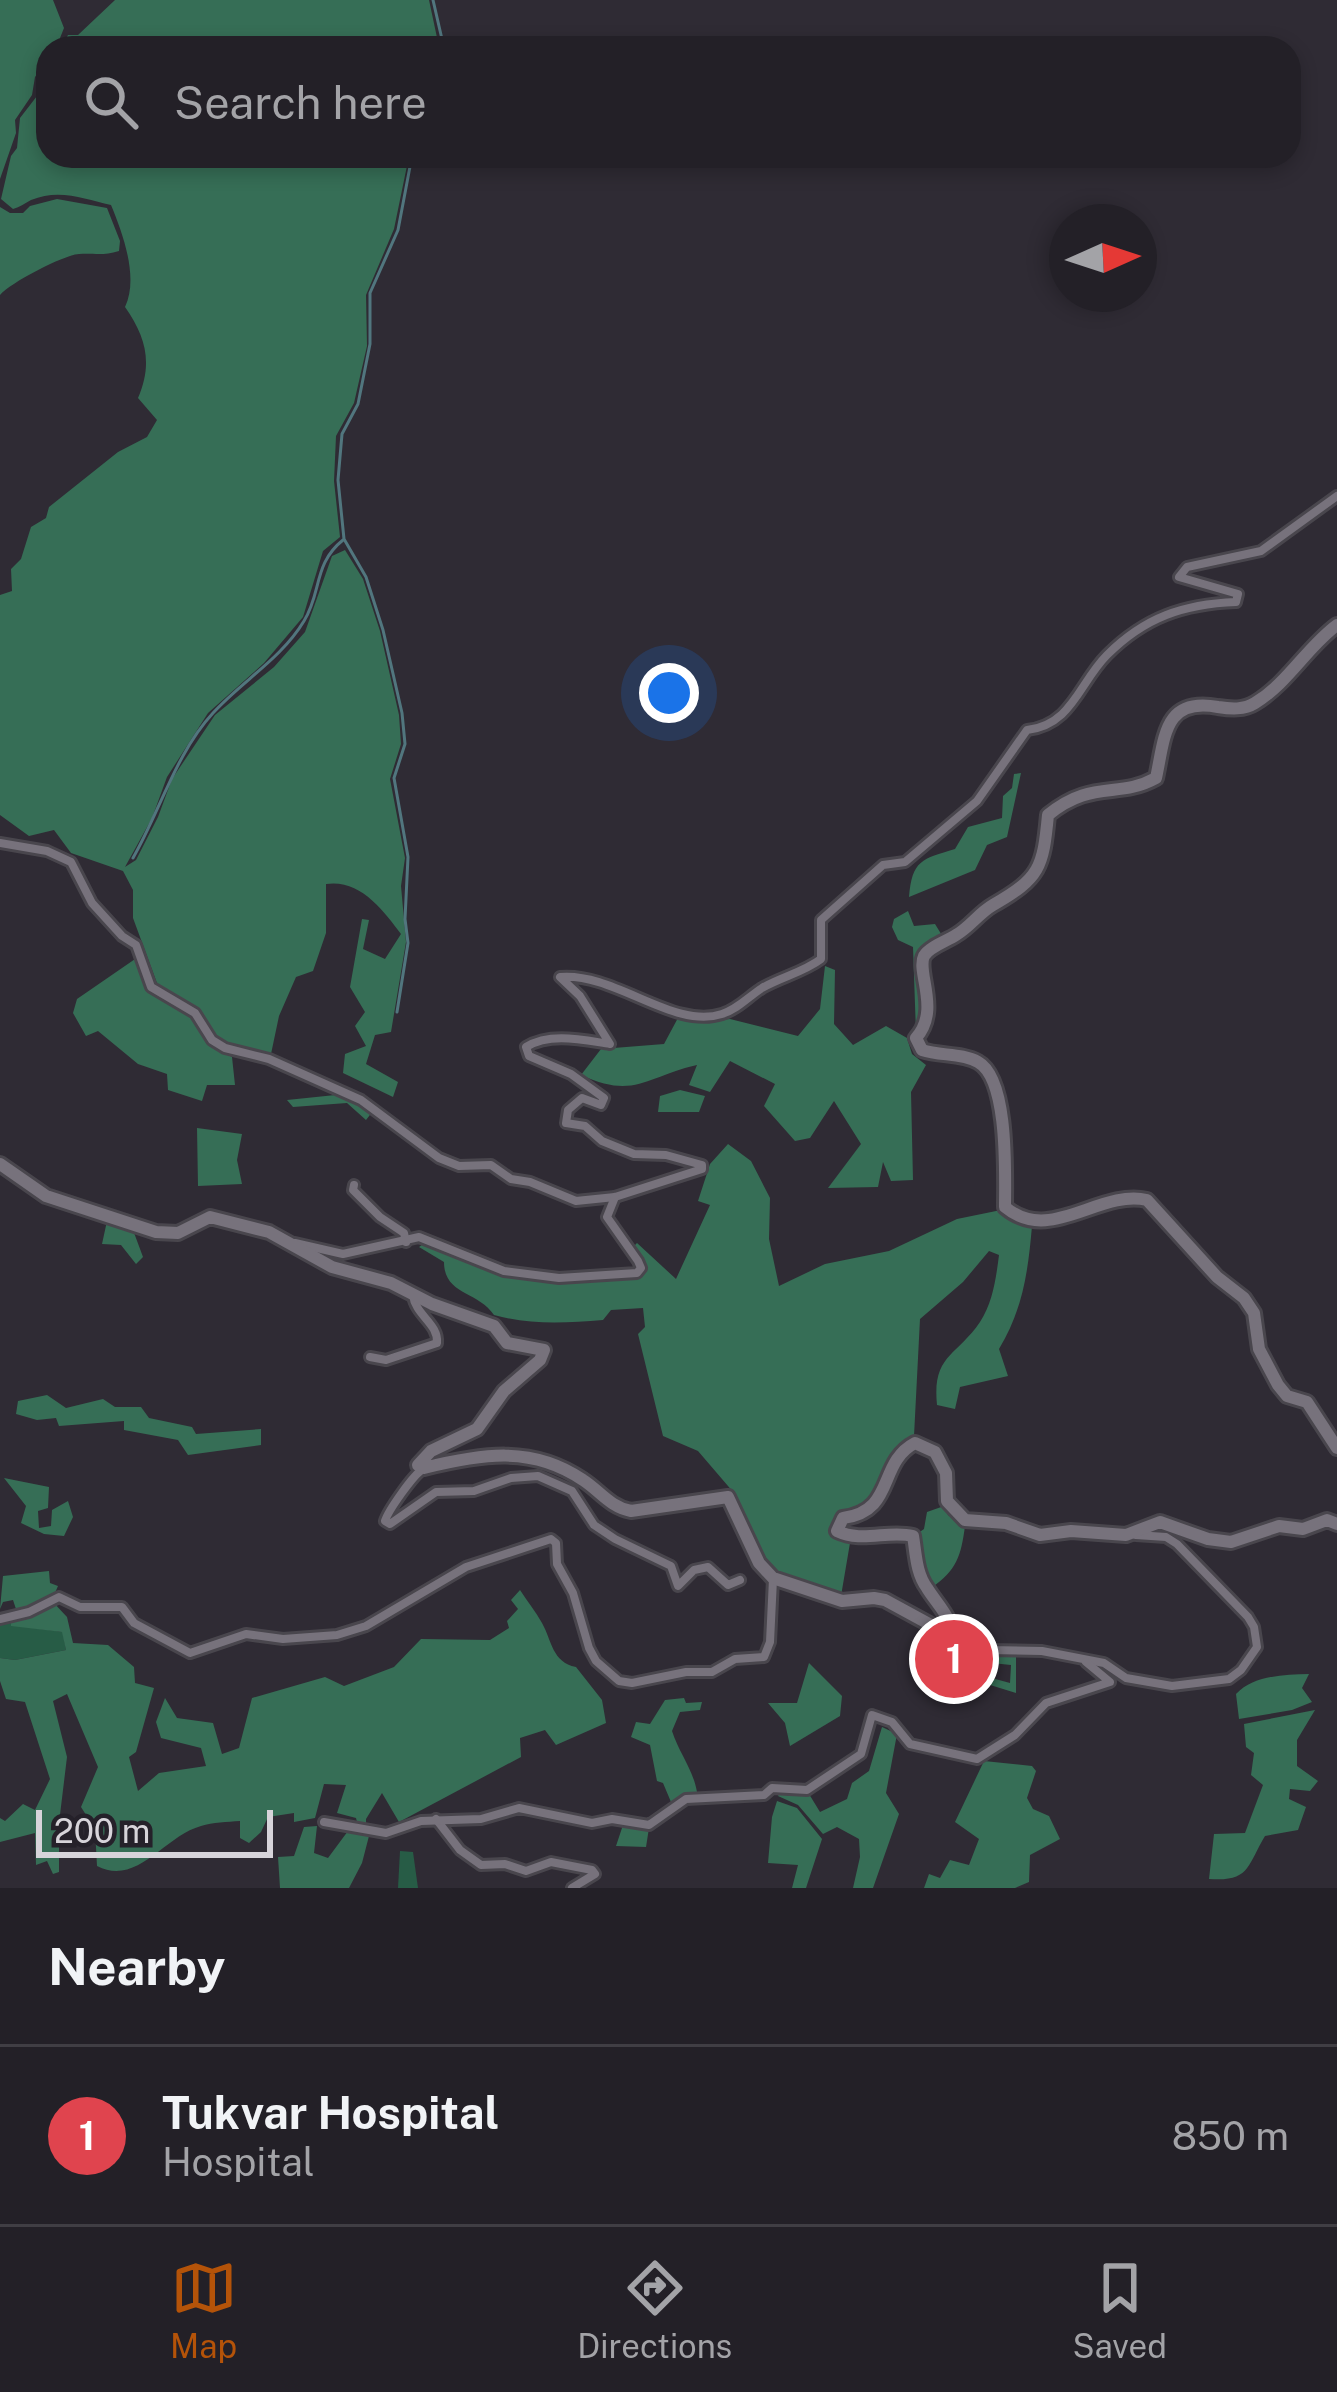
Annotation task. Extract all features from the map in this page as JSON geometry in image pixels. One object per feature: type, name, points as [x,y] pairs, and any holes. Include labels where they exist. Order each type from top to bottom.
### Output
[{"type":"main road","points":[[1337,625],[1308,657],[1250,706],[1232,709],[1202,703],[1186,705],[1175,714],[1156,778],[1145,784],[1085,792],[1048,815],[1046,849],[1029,884],[926,954],[922,962],[929,999],[923,1029],[916,1038],[922,1050],[980,1063],[989,1072],[1004,1134],[1005,1207],[1015,1215],[1042,1220],[1076,1214],[1108,1200],[1147,1200],[1217,1277],[1244,1298],[1254,1313],[1259,1349],[1278,1385],[1287,1396],[1307,1402],[1337,1448]]},
{"type":"main road","points":[[0,1164],[46,1196],[156,1232],[178,1233],[210,1217],[283,1240],[332,1267],[392,1282],[432,1304],[494,1326],[507,1343],[540,1347],[544,1354],[504,1391],[477,1429],[422,1457],[418,1465],[424,1468],[480,1455],[522,1455],[571,1471],[620,1509],[631,1511],[728,1497],[746,1538],[773,1578],[842,1601],[885,1600],[934,1628],[948,1628],[941,1603],[926,1587],[917,1565],[913,1536],[859,1537],[837,1531],[843,1518],[862,1516],[872,1509],[906,1448],[915,1443],[935,1452],[946,1473],[947,1501],[965,1520],[1006,1523],[1040,1535],[1071,1531],[1126,1535],[1160,1522],[1231,1542],[1279,1526],[1292,1530],[1327,1520],[1337,1524]]},
{"type":"street","points":[[0,843],[47,851],[71,862],[92,903],[136,945],[152,987],[194,1013],[212,1040],[225,1048],[269,1059],[362,1100],[415,1143],[458,1166],[490,1166],[576,1202],[615,1197],[686,1177],[702,1166],[666,1155],[634,1154],[602,1141],[584,1126],[566,1123],[568,1110],[582,1098],[601,1105],[604,1098],[572,1074],[529,1056],[526,1047],[543,1040],[576,1038],[607,1045],[610,1041],[580,996],[560,977],[601,982],[700,1017],[728,1012],[760,989],[812,965],[821,958],[821,920],[883,865],[905,862],[976,801],[1027,730],[1043,728],[1065,715],[1106,656],[1160,615],[1208,603],[1236,602],[1238,594],[1179,577],[1187,567],[1261,550],[1337,496]]},
{"type":"street","points":[[354,1185],[353,1190],[370,1207],[404,1232],[406,1242]]},
{"type":"street","points":[[283,1240],[343,1254],[419,1237],[504,1271],[605,1277],[637,1273],[638,1261],[607,1217],[615,1197]]},
{"type":"street","points":[[370,1358],[386,1360],[437,1343],[436,1330],[414,1306],[413,1293]]},
{"type":"street","points":[[424,1468],[412,1477],[386,1521],[391,1524],[436,1492],[474,1490],[511,1478],[538,1476],[572,1492],[594,1525],[671,1566],[678,1586],[694,1570],[708,1567],[720,1582],[728,1585],[740,1580]]},
{"type":"street","points":[[948,1628],[974,1646],[1104,1664],[1126,1678],[1190,1684],[1229,1679],[1241,1670],[1257,1646],[1248,1616],[1178,1544],[1153,1535],[1126,1535]]},
{"type":"street","points":[[0,1619],[29,1612],[58,1597],[80,1607],[122,1607],[134,1623],[190,1653],[246,1634],[283,1639],[337,1635],[366,1626],[466,1567],[550,1539],[556,1543],[557,1564],[573,1593],[596,1661],[619,1681],[632,1683],[712,1672],[735,1658],[764,1658],[770,1642],[773,1578]]},
{"type":"street","points":[[325,1822],[375,1833],[436,1819],[481,1819],[519,1808],[592,1822],[612,1819],[649,1825],[686,1798],[764,1795],[772,1788],[807,1790],[861,1754],[872,1715],[892,1722],[910,1744],[977,1759],[1021,1730],[1046,1703],[1110,1682],[1087,1662]]},
{"type":"street","points":[[436,1819],[460,1850],[482,1865],[505,1864],[526,1871],[551,1862],[592,1870],[592,1878],[572,1888]]},
{"type":"green space","points":[[0,0],[53,0],[64,28],[61,36],[36,36],[32,95],[15,120],[16,133],[0,179]]},
{"type":"green space","points":[[115,0],[429,0],[437,36],[67,36],[78,35]]},
{"type":"green space","points":[[36,97],[36,168],[407,168],[394,229],[366,295],[367,346],[354,403],[336,436],[334,481],[340,537],[323,551],[303,617],[264,663],[208,713],[167,777],[152,818],[125,867],[136,860],[172,779],[215,715],[274,667],[305,632],[332,556],[345,550],[363,579],[399,715],[401,744],[390,779],[405,858],[401,886],[406,942],[391,1032],[375,1035],[366,1064],[398,1082],[393,1097],[343,1073],[345,1054],[366,1046],[355,1026],[365,1012],[350,987],[362,919],[369,920],[363,949],[385,959],[401,934],[370,898],[350,886],[326,884],[326,933],[313,971],[296,977],[279,1016],[271,1054],[239,1049],[217,1038],[190,1004],[158,986],[133,918],[133,890],[123,871],[71,853],[54,830],[29,836],[0,815],[0,595],[12,591],[11,569],[21,559],[31,527],[118,452],[147,437],[157,420],[138,398],[145,351],[125,307],[130,270],[111,205],[52,195],[13,209],[1,199],[17,148],[20,118]]},
{"type":"green space","points":[[57,199],[107,208],[120,241],[119,251],[61,259],[0,295],[0,207],[23,213],[30,206]]},
{"type":"green space","points":[[1021,773],[1007,837],[987,845],[975,870],[909,897],[921,863],[955,849],[968,827],[1002,818],[1003,796],[1012,788],[1014,774]]},
{"type":"green space","points":[[908,911],[914,926],[935,924],[943,937],[924,950],[926,1002],[916,1033],[913,947],[898,940],[892,927],[894,919]]},
{"type":"green space","points":[[138,957],[149,988],[191,1014],[209,1042],[232,1057],[235,1085],[207,1085],[202,1101],[168,1090],[167,1074],[138,1064],[98,1031],[86,1036],[73,1013],[77,999]]},
{"type":"green space","points":[[825,966],[835,970],[834,1024],[853,1045],[886,1026],[907,1038],[912,1054],[926,1065],[911,1092],[913,1180],[891,1181],[883,1162],[878,1187],[828,1188],[861,1144],[834,1101],[810,1138],[795,1141],[764,1106],[775,1084],[730,1061],[710,1092],[689,1085],[697,1065],[628,1086],[581,1075],[601,1049],[664,1044],[679,1016],[730,1019],[798,1036],[820,1009]]},
{"type":"green space","points":[[680,1090],[705,1096],[699,1112],[658,1112],[660,1096]]},
{"type":"green space","points":[[345,1094],[373,1111],[366,1120],[347,1103],[293,1107],[287,1100]]},
{"type":"green space","points":[[197,1128],[242,1134],[237,1160],[242,1184],[198,1186]]},
{"type":"green space","points":[[728,1144],[751,1161],[770,1198],[769,1239],[779,1286],[825,1264],[889,1251],[957,1219],[1001,1210],[1012,1221],[1032,1226],[1023,1290],[999,1349],[1008,1376],[960,1387],[955,1409],[937,1405],[942,1366],[984,1314],[999,1255],[989,1251],[963,1282],[920,1319],[914,1436],[904,1445],[874,1500],[836,1528],[839,1538],[850,1543],[841,1596],[774,1571],[743,1520],[734,1493],[698,1451],[663,1436],[638,1334],[645,1327],[643,1308],[611,1310],[603,1320],[575,1322],[494,1315],[450,1281],[444,1262],[419,1247],[426,1242],[506,1275],[579,1282],[620,1279],[645,1269],[632,1248],[637,1243],[676,1279],[710,1205],[698,1201],[710,1164]]},
{"type":"green space","points":[[107,1221],[133,1230],[143,1257],[136,1264],[121,1245],[102,1244]]},
{"type":"green space","points":[[47,1395],[66,1408],[103,1399],[115,1407],[141,1407],[149,1418],[192,1427],[196,1434],[261,1429],[261,1445],[188,1455],[178,1440],[124,1430],[124,1421],[59,1426],[56,1418],[37,1420],[16,1414],[18,1401]]},
{"type":"green space","points":[[4,1478],[49,1487],[48,1508],[38,1511],[39,1528],[51,1526],[52,1510],[68,1501],[73,1517],[64,1536],[44,1534],[21,1523],[26,1506]]},
{"type":"green space","points":[[944,1506],[948,1515],[965,1526],[952,1568],[931,1588],[914,1536],[924,1529],[927,1512]]},
{"type":"green space","points":[[49,1571],[50,1583],[58,1586],[54,1595],[17,1612],[13,1600],[3,1602],[0,1609],[3,1576]]},
{"type":"green space","points":[[520,1590],[557,1656],[576,1667],[602,1700],[606,1723],[556,1745],[545,1730],[520,1738],[521,1757],[399,1822],[382,1793],[366,1826],[358,1826],[356,1818],[337,1813],[346,1785],[324,1784],[315,1818],[294,1822],[294,1813],[268,1817],[249,1843],[240,1838],[240,1821],[206,1825],[188,1831],[138,1865],[111,1871],[97,1866],[95,1829],[81,1807],[98,1767],[67,1694],[53,1701],[67,1757],[59,1872],[53,1874],[47,1861],[36,1865],[35,1833],[0,1842],[0,1818],[5,1821],[23,1804],[35,1810],[50,1779],[25,1702],[6,1699],[0,1658],[15,1660],[66,1650],[62,1632],[11,1626],[11,1620],[52,1601],[67,1617],[73,1643],[108,1645],[134,1667],[135,1683],[154,1688],[136,1752],[129,1757],[138,1791],[159,1773],[206,1766],[201,1748],[161,1738],[156,1722],[165,1698],[177,1718],[213,1723],[222,1754],[239,1748],[252,1698],[325,1677],[344,1686],[394,1667],[421,1639],[490,1640],[509,1628],[507,1621],[518,1609],[511,1600]]},
{"type":"green space","points":[[11,1620],[11,1625],[63,1632],[66,1650],[15,1660],[0,1658],[0,1621]]},
{"type":"green space","points":[[982,1654],[1016,1654],[1016,1693],[961,1676],[966,1671],[1010,1683],[1011,1665],[982,1662]]},
{"type":"green space","points":[[809,1663],[842,1696],[840,1716],[790,1746],[785,1723],[768,1703],[797,1703]]},
{"type":"green space","points":[[1309,1674],[1302,1688],[1312,1702],[1239,1719],[1236,1694],[1243,1688],[1270,1677]]},
{"type":"green space","points":[[684,1698],[686,1703],[702,1702],[700,1710],[680,1712],[672,1731],[697,1792],[671,1802],[663,1783],[657,1781],[650,1745],[631,1737],[636,1722],[650,1724],[665,1700]]},
{"type":"green space","points":[[1315,1710],[1297,1740],[1297,1766],[1318,1781],[1310,1791],[1290,1789],[1289,1799],[1306,1807],[1298,1830],[1265,1836],[1240,1875],[1209,1879],[1214,1834],[1245,1833],[1263,1785],[1251,1775],[1254,1753],[1246,1747],[1244,1724]]},
{"type":"green space","points":[[882,1727],[897,1734],[886,1793],[899,1814],[873,1888],[853,1888],[859,1839],[837,1827],[823,1834],[798,1805],[778,1796],[781,1790],[809,1794],[820,1812],[847,1799],[852,1783],[869,1771]]},
{"type":"green space","points":[[984,1761],[1032,1766],[1036,1771],[1027,1798],[1033,1809],[1049,1816],[1060,1839],[1030,1855],[1029,1882],[1015,1888],[924,1888],[929,1874],[940,1878],[950,1860],[969,1865],[979,1839],[955,1822]]},
{"type":"green space","points":[[777,1801],[797,1808],[822,1839],[806,1888],[792,1888],[798,1865],[768,1863]]},
{"type":"green space","points":[[624,1822],[649,1828],[646,1847],[616,1846]]},
{"type":"green space","points":[[317,1826],[314,1853],[328,1858],[348,1831],[369,1836],[349,1888],[280,1888],[278,1857],[294,1856],[304,1827]]},
{"type":"green space","points":[[400,1851],[413,1852],[418,1888],[398,1888]]},
{"type":"waterway","points":[[433,0],[441,36]]},
{"type":"waterway","points":[[397,1012],[408,943],[408,857],[394,778],[405,744],[402,713],[366,577],[344,539],[338,480],[342,434],[358,404],[370,344],[370,293],[398,230],[410,168]]},
{"type":"waterway","points":[[133,858],[200,729],[295,635],[310,610],[327,559],[343,540]]},
{"type":"place","name":"Tukvar Hospital","points":[[954,1659]]}]
